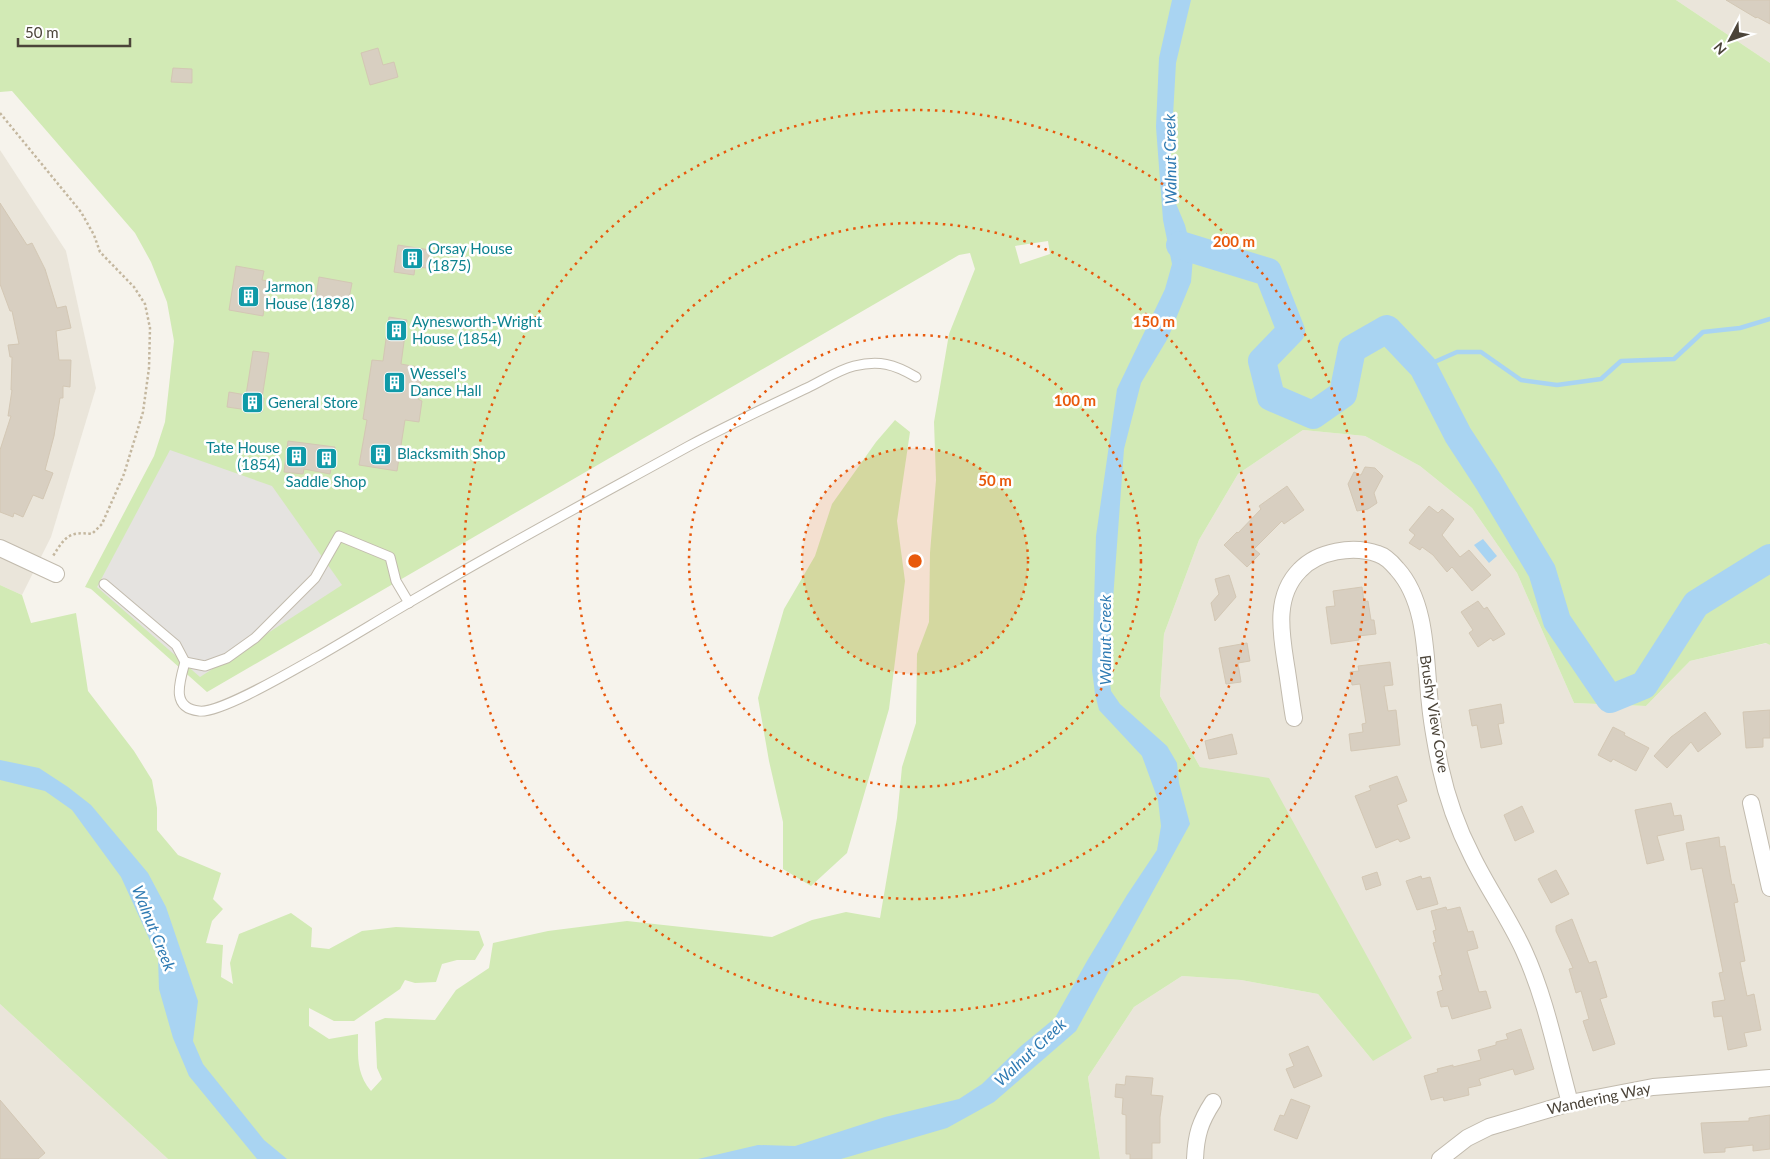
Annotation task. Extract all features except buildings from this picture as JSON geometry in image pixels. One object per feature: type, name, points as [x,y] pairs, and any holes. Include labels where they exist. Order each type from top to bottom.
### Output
[{"type":"street","points":[[0,548],[54,566]]},
{"type":"street","name":"Brushy View Cove","points":[[1294,718],[1281,631],[1282,605],[1290,582],[1304,566],[1321,556],[1356,550],[1377,553],[1398,570],[1407,582],[1415,600],[1420,622],[1435,742],[1446,792],[1458,827],[1472,857],[1514,931],[1530,965],[1570,1103]]},
{"type":"street","points":[[1751,803],[1770,888]]},
{"type":"street","name":"Wandering Way","points":[[1440,1159],[1467,1138],[1489,1126],[1570,1103],[1653,1087],[1770,1078]]},
{"type":"street","points":[[1195,1159],[1199,1128],[1213,1102]]},
{"type":"lane","points":[[104,584],[176,645],[185,662],[178,688],[180,699],[188,708],[201,712],[218,708],[348,640],[570,510],[734,422],[852,366],[877,362],[900,367],[916,377]]},
{"type":"lane","points":[[185,662],[205,666],[227,658],[255,638],[315,578],[339,536],[390,557],[396,581],[409,603]]},
{"type":"path","points":[[0,113],[81,212],[94,235],[100,252],[134,287],[145,304],[150,328],[149,368],[143,412],[124,474],[102,524],[92,534],[78,532],[66,537],[54,566]]},
{"type":"shaded area","points":[[1676,0],[1770,0],[1770,63]]},
{"type":"shaded area","points":[[0,150],[66,251],[96,388],[51,537],[22,595],[0,585]]},
{"type":"shaded area","points":[[1303,430],[1365,436],[1420,466],[1472,508],[1517,573],[1574,703],[1646,706],[1690,661],[1767,643],[1770,645],[1770,1159],[1100,1159],[1088,1077],[1134,1007],[1182,976],[1241,980],[1318,994],[1373,1061],[1269,779],[1200,767],[1160,696],[1164,634],[1199,540],[1238,474]]},
{"type":"shaded area","points":[[170,450],[272,486],[342,585],[200,677],[97,587]]},
{"type":"shaded area","points":[[0,1004],[168,1159],[0,1159]]},
{"type":"green space","points":[[0,0],[1676,0],[1770,63],[1770,645],[1766,643],[1690,661],[1646,706],[1574,703],[1517,573],[1472,508],[1420,466],[1365,436],[1303,430],[1238,474],[1199,540],[1164,634],[1160,696],[1200,767],[1269,778],[1412,1038],[1373,1061],[1318,994],[1241,980],[1182,976],[1134,1007],[1088,1077],[1100,1159],[168,1159],[0,1004],[0,585],[22,595],[31,623],[76,613],[88,691],[134,751],[152,780],[157,808],[157,830],[178,855],[221,873],[213,899],[223,909],[212,921],[206,943],[223,945],[221,977],[233,984],[230,963],[239,934],[291,913],[312,928],[311,947],[329,949],[362,931],[396,927],[479,931],[484,945],[475,960],[457,960],[442,964],[436,982],[415,983],[405,980],[400,989],[354,1021],[334,1021],[309,1008],[309,1026],[329,1039],[358,1034],[360,1071],[371,1091],[382,1079],[377,1068],[375,1022],[385,1018],[435,1020],[456,990],[489,968],[493,943],[548,931],[627,921],[772,937],[812,920],[846,912],[880,918],[897,818],[902,767],[916,723],[917,654],[929,622],[930,553],[936,480],[934,422],[949,334],[975,269],[970,253],[959,255],[207,692],[91,589],[85,587],[154,456],[165,422],[174,341],[167,302],[151,262],[135,233],[12,91],[0,92]],"holes":[[[1048,241],[1050,254],[1020,264],[1015,246]]]},
{"type":"green space","points":[[895,420],[910,432],[897,521],[905,581],[889,709],[847,853],[811,886],[783,869],[783,822],[769,761],[758,698],[784,609],[815,556],[832,504],[876,442]]},
{"type":"water","name":"Walnut Creek","points":[[1172,0],[1191,0],[1176,63],[1171,151],[1172,194],[1185,225],[1193,257],[1191,282],[1168,338],[1141,383],[1124,449],[1108,668],[1111,691],[1120,704],[1167,746],[1177,763],[1179,783],[1190,824],[1076,1031],[994,1102],[947,1128],[841,1159],[698,1159],[758,1145],[795,1146],[885,1117],[959,1099],[982,1084],[1021,1046],[1055,1018],[1127,895],[1157,850],[1161,826],[1158,800],[1142,756],[1099,710],[1092,670],[1096,536],[1117,389],[1165,289],[1172,264],[1163,220],[1156,127],[1159,58]]},
{"type":"water","points":[[1483,539],[1497,556],[1489,563],[1474,545]]},
{"type":"water","name":"Walnut Creek","points":[[0,760],[39,768],[68,787],[91,805],[148,873],[166,907],[198,1001],[193,1041],[203,1064],[264,1140],[287,1159],[257,1159],[189,1076],[173,1038],[159,989],[158,958],[121,877],[72,810],[45,791],[0,780]]},
{"type":"waterway","points":[[1180,245],[1268,272],[1291,331],[1262,361],[1271,397],[1313,415],[1343,394],[1352,349],[1387,329],[1423,367],[1458,435],[1542,571],[1557,621],[1610,699],[1644,685],[1696,604],[1770,558]]},
{"type":"waterway","points":[[1423,367],[1457,352],[1481,352],[1521,380],[1557,385],[1601,379],[1621,361],[1674,359],[1703,332],[1740,328],[1770,319]]},
{"type":"place","name":"Orsay House (1875)","points":[[412,258]]},
{"type":"place","name":"Jarmon House (1898)","points":[[249,296]]},
{"type":"place","name":"Aynesworth-Wright House (1854)","points":[[396,331]]},
{"type":"place","name":"Wessel's Dance Hall","points":[[394,383]]},
{"type":"place","name":"General Store","points":[[252,403]]},
{"type":"place","name":"Blacksmith Shop","points":[[381,454]]},
{"type":"place","name":"Tate House (1854)","points":[[296,457]]},
{"type":"place","name":"Saddle Shop","points":[[326,459]]}]
